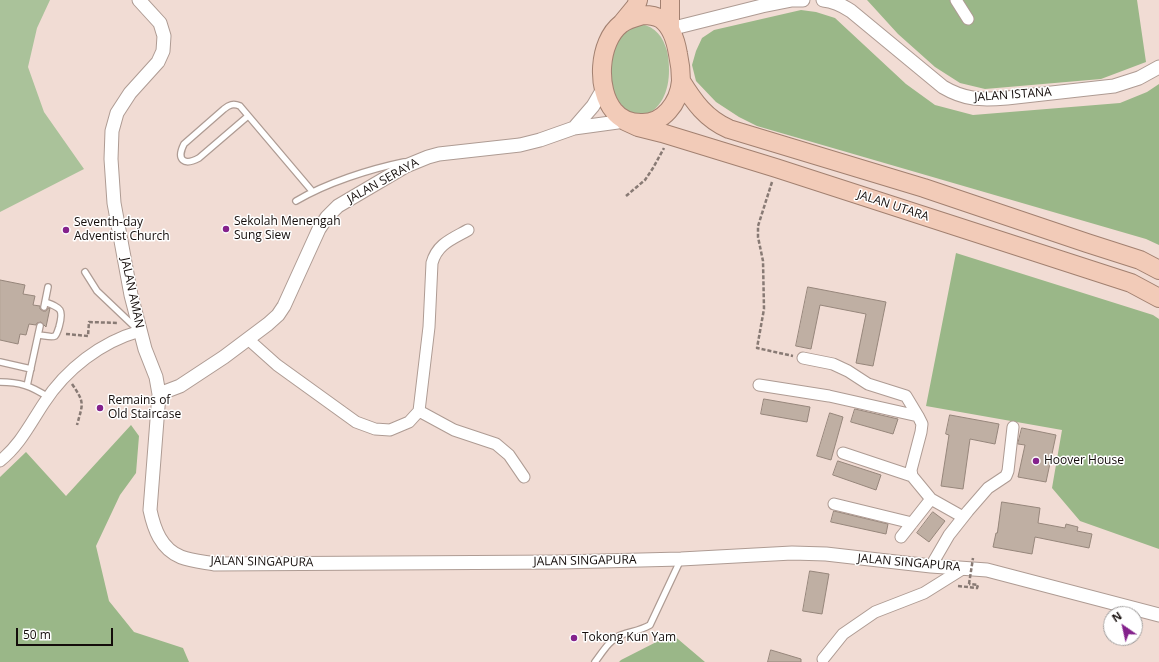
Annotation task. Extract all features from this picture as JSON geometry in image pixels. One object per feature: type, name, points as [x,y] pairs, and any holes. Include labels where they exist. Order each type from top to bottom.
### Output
[{"type":"highway","points":[[638,0],[636,6],[610,38],[602,65],[603,89],[611,108],[617,115],[625,121],[648,123],[659,119],[668,112],[679,91],[681,81],[677,49],[670,29],[670,0]]},
{"type":"highway","points":[[620,25],[632,18],[643,15],[661,19],[670,29]]},
{"type":"highway","points":[[681,81],[690,96],[706,114],[718,124],[729,129],[924,188],[1140,260],[1159,270]]},
{"type":"highway","name":"JALAN UTARA","points":[[625,121],[638,127],[776,168],[1131,284],[1159,298]]},
{"type":"street","name":"JALAN AMAN","points":[[139,0],[160,22],[164,36],[163,51],[158,62],[130,93],[117,113],[112,131],[114,203],[130,295],[147,354],[156,377],[159,394]]},
{"type":"street","points":[[670,29],[762,6],[792,0],[803,0]]},
{"type":"street","name":"JALAN ISTANA","points":[[823,0],[829,0],[841,4],[943,87],[967,98],[1001,98],[1114,86],[1138,78],[1159,67]]},
{"type":"street","points":[[956,0],[968,19]]},
{"type":"street","name":"JALAN SERAYA","points":[[574,128],[593,106],[603,89]]},
{"type":"street","name":"JALAN SERAYA","points":[[159,394],[180,386],[249,340],[268,324],[281,311],[319,230],[327,217],[338,206],[406,166],[428,157],[455,152],[520,145],[540,140],[574,128],[625,121]]},
{"type":"street","points":[[249,340],[277,365],[356,422],[375,429],[390,430],[409,422],[419,411],[428,327],[432,263],[434,255],[440,247],[468,230]]},
{"type":"street","points":[[0,461],[18,444],[56,384],[85,360],[111,342],[140,331]]},
{"type":"street","points":[[803,358],[833,364],[868,384],[906,396],[922,424],[911,470],[912,476]]},
{"type":"street","points":[[759,385],[830,396],[918,416]]},
{"type":"street","name":"JALAN SINGAPURA","points":[[159,394],[150,510],[158,537],[169,549],[181,557],[215,564],[553,562],[681,559],[792,552],[826,554],[931,566],[968,563],[986,570],[1159,615]]},
{"type":"street","points":[[419,411],[454,430],[496,444],[509,455],[524,477]]},
{"type":"street","points":[[931,566],[949,535],[963,517],[988,488],[1006,476],[1008,471],[1013,427]]},
{"type":"street","points":[[843,453],[912,476],[932,499],[963,517]]},
{"type":"street","points":[[901,537],[932,499]]},
{"type":"street","points":[[834,504],[912,523]]},
{"type":"street","points":[[823,659],[843,634],[875,612],[928,591],[968,563]]},
{"type":"lane","points":[[150,0],[154,15]]},
{"type":"lane","points":[[248,116],[199,158],[190,163],[185,162],[181,157],[181,151],[184,144],[230,105],[235,104],[240,106],[312,191]]},
{"type":"lane","points":[[296,200],[312,191],[383,166],[428,157]]},
{"type":"lane","points":[[84,272],[101,296],[140,331]]},
{"type":"lane","points":[[38,335],[51,337],[55,336],[62,313],[57,307],[44,304],[48,287]]},
{"type":"lane","points":[[27,386],[40,326]]},
{"type":"lane","points":[[0,362],[31,369]]},
{"type":"lane","points":[[0,382],[13,382],[34,388],[48,396]]},
{"type":"lane","points":[[595,662],[611,642],[620,636],[640,630],[650,625],[681,559]]},
{"type":"path","points":[[626,196],[644,180],[653,168],[666,143]]},
{"type":"path","points":[[776,168],[758,226],[758,237],[762,261],[764,309],[757,348],[769,352],[803,358]]},
{"type":"path","points":[[57,333],[88,336],[89,322],[106,323]]},
{"type":"path","points":[[66,376],[82,398],[83,405],[77,425]]},
{"type":"path","points":[[968,563],[969,586]]},
{"type":"green space","points":[[0,0],[50,0],[37,28],[28,67],[44,112],[84,169],[0,212]]},
{"type":"green space","points":[[867,0],[1137,0],[1146,62],[1101,79],[985,89],[960,83],[935,67],[898,34]]},
{"type":"green space","points":[[801,10],[816,12],[835,18],[906,84],[935,105],[973,115],[1120,103],[1147,92],[1159,84],[1159,245],[1146,239],[757,126],[739,117],[716,102],[696,81],[692,65],[702,38],[714,30]]},
{"type":"green space","points":[[641,24],[655,30],[661,37],[667,51],[669,74],[667,89],[661,102],[650,112],[640,116],[628,112],[617,98],[612,84],[611,69],[612,52],[622,32]]},
{"type":"green space","points":[[956,253],[1153,315],[1159,319],[1159,549],[1080,521],[1052,488],[1062,430],[926,406]]},
{"type":"green space","points":[[131,425],[139,436],[136,473],[120,495],[96,546],[109,601],[134,632],[183,648],[189,662],[0,662],[0,477],[26,452],[66,496]]},
{"type":"green space","points":[[672,634],[705,662],[619,662],[621,660]]},
{"type":"building","points":[[0,280],[25,285],[23,294],[35,296],[33,305],[40,306],[40,309],[43,311],[50,308],[46,327],[41,322],[37,323],[36,325],[29,324],[26,335],[20,334],[18,344],[0,340]]},
{"type":"building","points":[[808,287],[886,302],[873,366],[856,363],[866,314],[820,305],[811,349],[796,346]]},
{"type":"building","points":[[764,399],[810,407],[807,422],[761,414]]},
{"type":"building","points":[[855,409],[898,419],[893,434],[851,422]]},
{"type":"building","points":[[830,413],[843,417],[831,460],[817,456]]},
{"type":"building","points":[[950,415],[999,424],[995,444],[970,439],[963,489],[941,486],[949,435],[946,434]]},
{"type":"building","name":"Hoover House","points":[[1022,428],[1056,435],[1046,482],[1018,477],[1025,445],[1018,444]]},
{"type":"building","points":[[838,461],[881,475],[876,490],[833,475]]},
{"type":"building","points":[[1002,502],[1040,508],[1038,523],[1065,528],[1066,524],[1078,527],[1077,531],[1092,534],[1089,548],[1035,537],[1032,554],[993,547]]},
{"type":"building","points":[[834,511],[888,524],[886,534],[831,522]]},
{"type":"building","points":[[933,512],[945,521],[929,542],[917,533]]},
{"type":"building","points":[[810,571],[829,574],[822,614],[803,611]]},
{"type":"building","points":[[771,650],[801,659],[801,662],[768,662]]},
{"type":"place","name":"Sekolah Menengah Sung Siew","points":[[226,229]]},
{"type":"place","name":"Seventh-day Adventist Church","points":[[66,230]]},
{"type":"place","name":"Remains of Old Staircase","points":[[100,408]]},
{"type":"place","name":"Hoover House","points":[[1036,461]]},
{"type":"place","name":"Tokong Kun Yam","points":[[574,638]]}]
